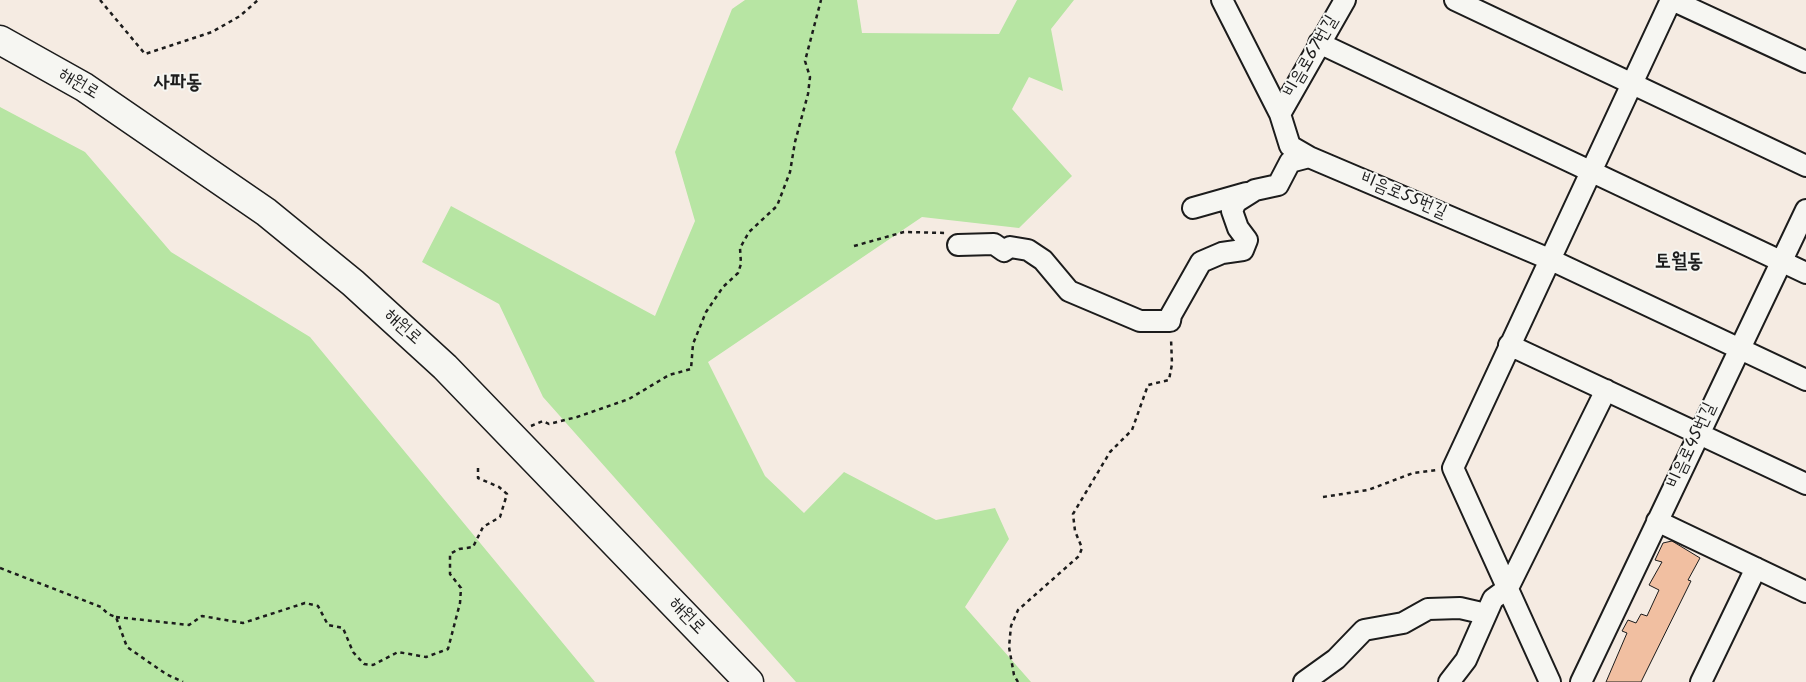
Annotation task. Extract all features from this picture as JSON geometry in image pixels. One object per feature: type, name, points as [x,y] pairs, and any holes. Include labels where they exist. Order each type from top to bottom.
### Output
[{"type":"highway","name":"해원로","points":[[0,40],[84,87],[266,212],[353,283],[445,367],[749,682]]},
{"type":"highway","name":"해원로","points":[[0,53],[279,240],[430,372],[724,682]]},
{"type":"street","name":"비음로55번길","points":[[1222,0],[1280,114],[1290,146],[1299,159],[1549,259],[1806,380]]},
{"type":"street","name":"비음로67번길","points":[[1280,114],[1345,0]]},
{"type":"street","points":[[1455,0],[1806,166]]},
{"type":"street","points":[[1550,682],[1453,468],[1671,0],[1806,62]]},
{"type":"street","points":[[1319,43],[1806,273]]},
{"type":"street","points":[[1194,208],[1278,185],[1299,159]]},
{"type":"street","points":[[958,244],[994,244],[1004,251],[1010,247],[1028,250],[1043,260],[1069,291],[1140,321],[1170,321],[1201,262],[1222,253],[1243,250],[1247,240],[1238,228],[1232,211],[1236,202],[1255,190]]},
{"type":"street","name":"비음로45번길","points":[[1581,682],[1806,210]]},
{"type":"street","points":[[1510,345],[1806,484]]},
{"type":"street","points":[[1449,682],[1466,660],[1493,599],[1508,588],[1606,390]]},
{"type":"street","points":[[1658,521],[1806,592]]},
{"type":"street","points":[[1701,682],[1756,568]]},
{"type":"street","points":[[1304,682],[1336,659],[1364,630],[1403,623],[1428,609],[1460,608],[1486,614]]},
{"type":"path","points":[[100,0],[145,54],[212,32],[240,16],[258,0]]},
{"type":"path","points":[[528,427],[543,421],[549,424],[577,417],[629,399],[669,375],[691,369],[693,344],[706,312],[723,287],[738,274],[741,264],[740,248],[748,232],[778,206],[790,172],[810,77],[805,61],[821,0]]},
{"type":"path","points":[[854,246],[904,232],[948,233],[980,244]]},
{"type":"path","points":[[1018,682],[1014,675],[1009,647],[1011,626],[1018,610],[1079,556],[1082,548],[1075,531],[1073,514],[1110,452],[1132,430],[1148,385],[1169,380],[1172,364],[1171,339]]},
{"type":"path","points":[[0,568],[102,607],[108,614],[116,617],[189,625],[202,616],[242,623],[305,603],[318,606],[328,625],[343,628],[353,652],[364,664],[373,665],[398,652],[426,657],[448,648],[460,603],[461,588],[450,574],[450,554],[459,549],[473,547],[483,527],[500,517],[508,494],[499,487],[478,478],[478,468]]},
{"type":"path","points":[[1323,497],[1368,490],[1413,473],[1453,468]]},
{"type":"path","points":[[116,617],[127,647],[166,674],[183,682]]},
{"type":"green space","points":[[745,0],[857,0],[862,33],[999,34],[1017,0],[1074,0],[1051,29],[1063,91],[1029,77],[1012,109],[1072,176],[1019,228],[922,217],[708,362],[765,476],[804,513],[844,472],[936,520],[995,508],[1009,539],[965,607],[1031,682],[796,682],[543,397],[499,304],[422,262],[451,206],[655,316],[695,221],[675,152],[732,9]]},
{"type":"green space","points":[[0,107],[85,152],[171,252],[310,337],[595,682],[0,682]]},
{"type":"building","points":[[1672,541],[1700,558],[1688,580],[1691,581],[1641,682],[1606,682],[1627,633],[1622,631],[1628,620],[1636,623],[1641,614],[1647,616],[1659,590],[1649,585],[1662,562],[1655,560],[1663,543]]},
{"type":"district","name":"사파동","points":[[178,85]]},
{"type":"district","name":"토월동","points":[[1679,264]]}]
